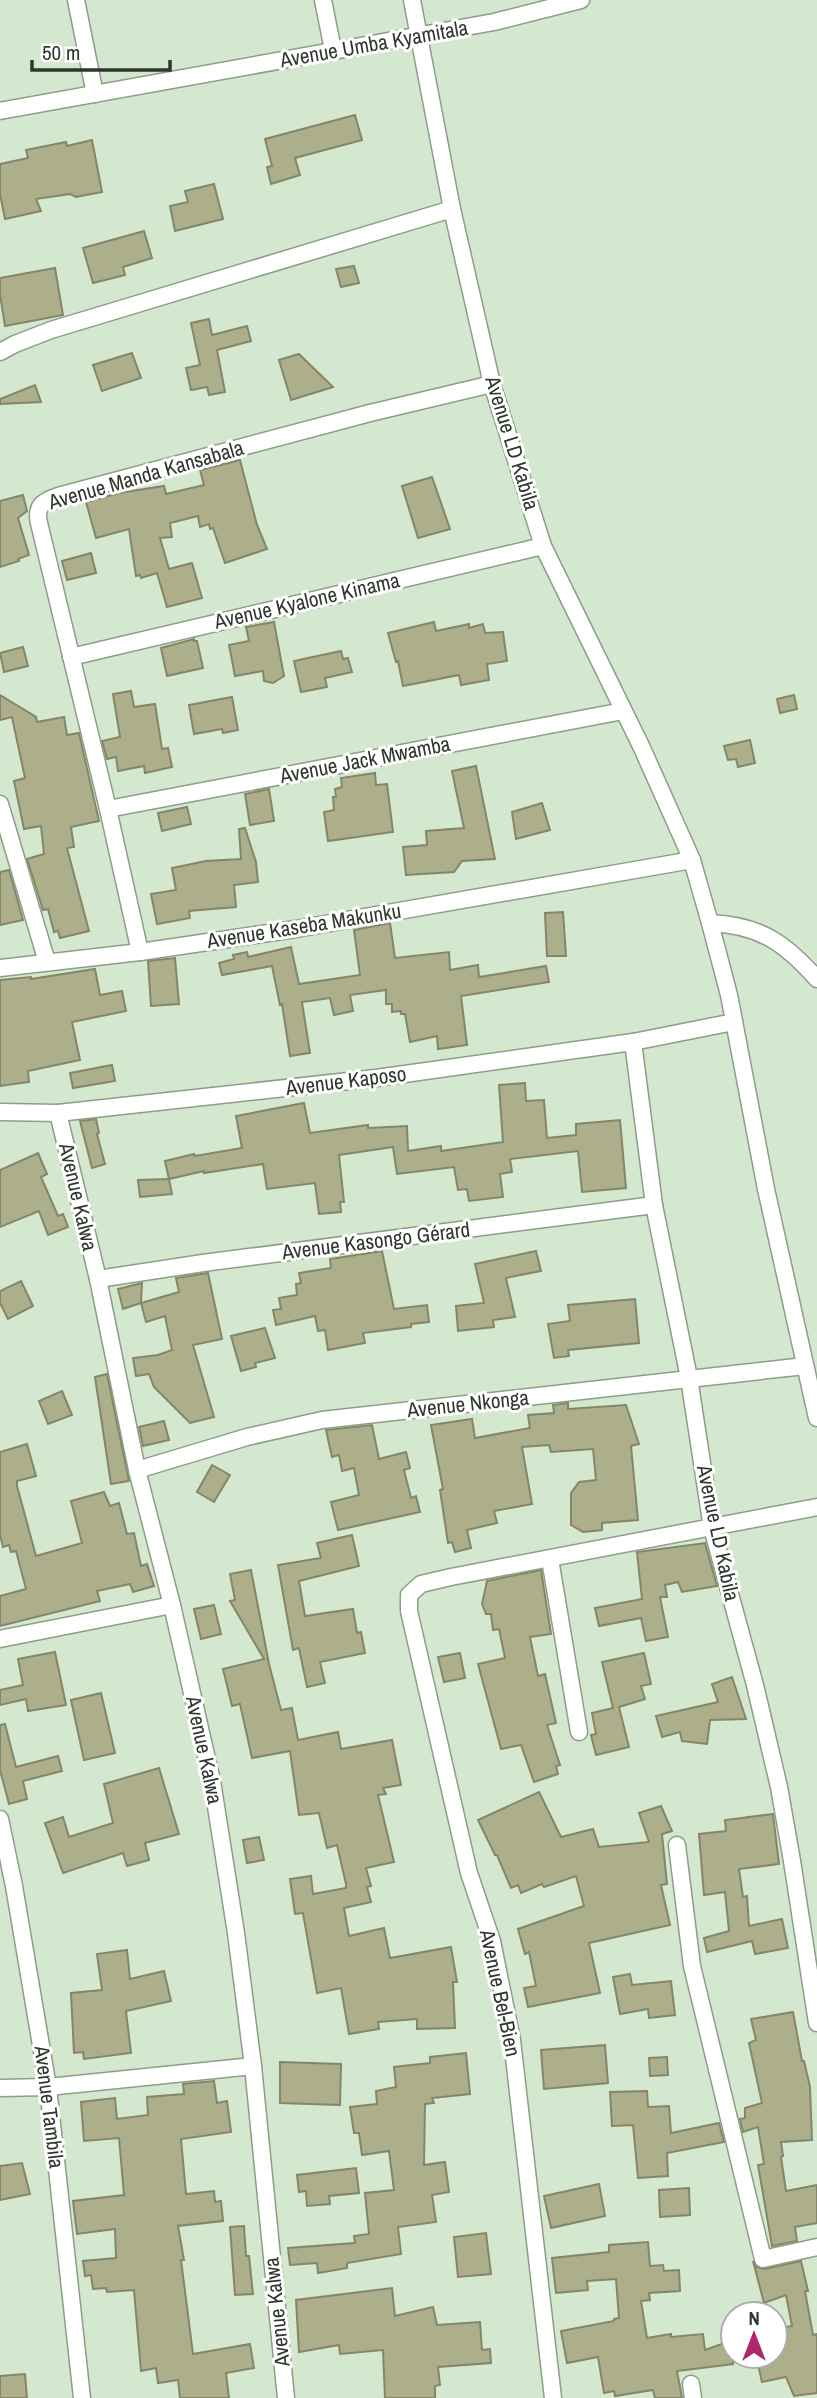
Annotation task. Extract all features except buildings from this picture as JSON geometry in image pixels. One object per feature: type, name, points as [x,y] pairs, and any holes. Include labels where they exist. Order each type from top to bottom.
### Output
[{"type":"street","points":[[76,0],[95,94]]},
{"type":"street","points":[[323,0],[333,50]]},
{"type":"street","name":"Avenue LD Kabila","points":[[412,0],[452,209],[492,384],[543,546],[642,748],[692,860],[710,923],[734,1022],[766,1189],[817,1418]]},
{"type":"street","name":"Avenue Umba Kyamitala","points":[[0,111],[418,37],[494,22],[581,0]]},
{"type":"street","points":[[0,352],[51,330],[452,209]]},
{"type":"street","name":"Avenue Manda Kansabala","points":[[140,951],[37,515],[39,506],[45,501],[370,413],[492,384]]},
{"type":"street","name":"Avenue Kyalone Kinama","points":[[71,657],[543,546]]},
{"type":"street","name":"Avenue Jack Mwamba","points":[[108,809],[623,711]]},
{"type":"street","points":[[0,804],[47,962]]},
{"type":"street","name":"Avenue Kaseba Makunku","points":[[0,968],[296,929],[692,860]]},
{"type":"street","points":[[710,923],[725,923],[751,929],[776,941],[794,953],[817,979]]},
{"type":"street","name":"Avenue Kaposo","points":[[0,1111],[58,1113],[376,1078],[633,1042],[734,1022]]},
{"type":"street","name":"Avenue LD Kabila","points":[[633,1042],[654,1205],[690,1378],[712,1528],[755,1685],[779,1787],[817,2023]]},
{"type":"street","name":"Avenue Kalwa","points":[[58,1113],[98,1279],[137,1470],[172,1605],[212,1781],[236,1933],[253,2066],[286,2398]]},
{"type":"street","name":"Avenue Kasongo Gérard","points":[[98,1279],[654,1205]]},
{"type":"street","name":"Avenue Nkonga","points":[[137,1470],[247,1437],[322,1420],[805,1366]]},
{"type":"street","points":[[579,1732],[550,1559],[817,1507]]},
{"type":"street","name":"Avenue Bel-Bien","points":[[550,1559],[422,1584],[409,1595],[409,1611],[469,1873],[492,1941],[512,2040],[553,2398]]},
{"type":"street","points":[[0,1639],[172,1605]]},
{"type":"street","name":"Avenue Tambila","points":[[0,1819],[48,2087],[82,2398]]},
{"type":"street","points":[[677,1845],[692,1966],[763,2259],[817,2247]]},
{"type":"street","points":[[0,2088],[48,2087],[253,2066]]}]
